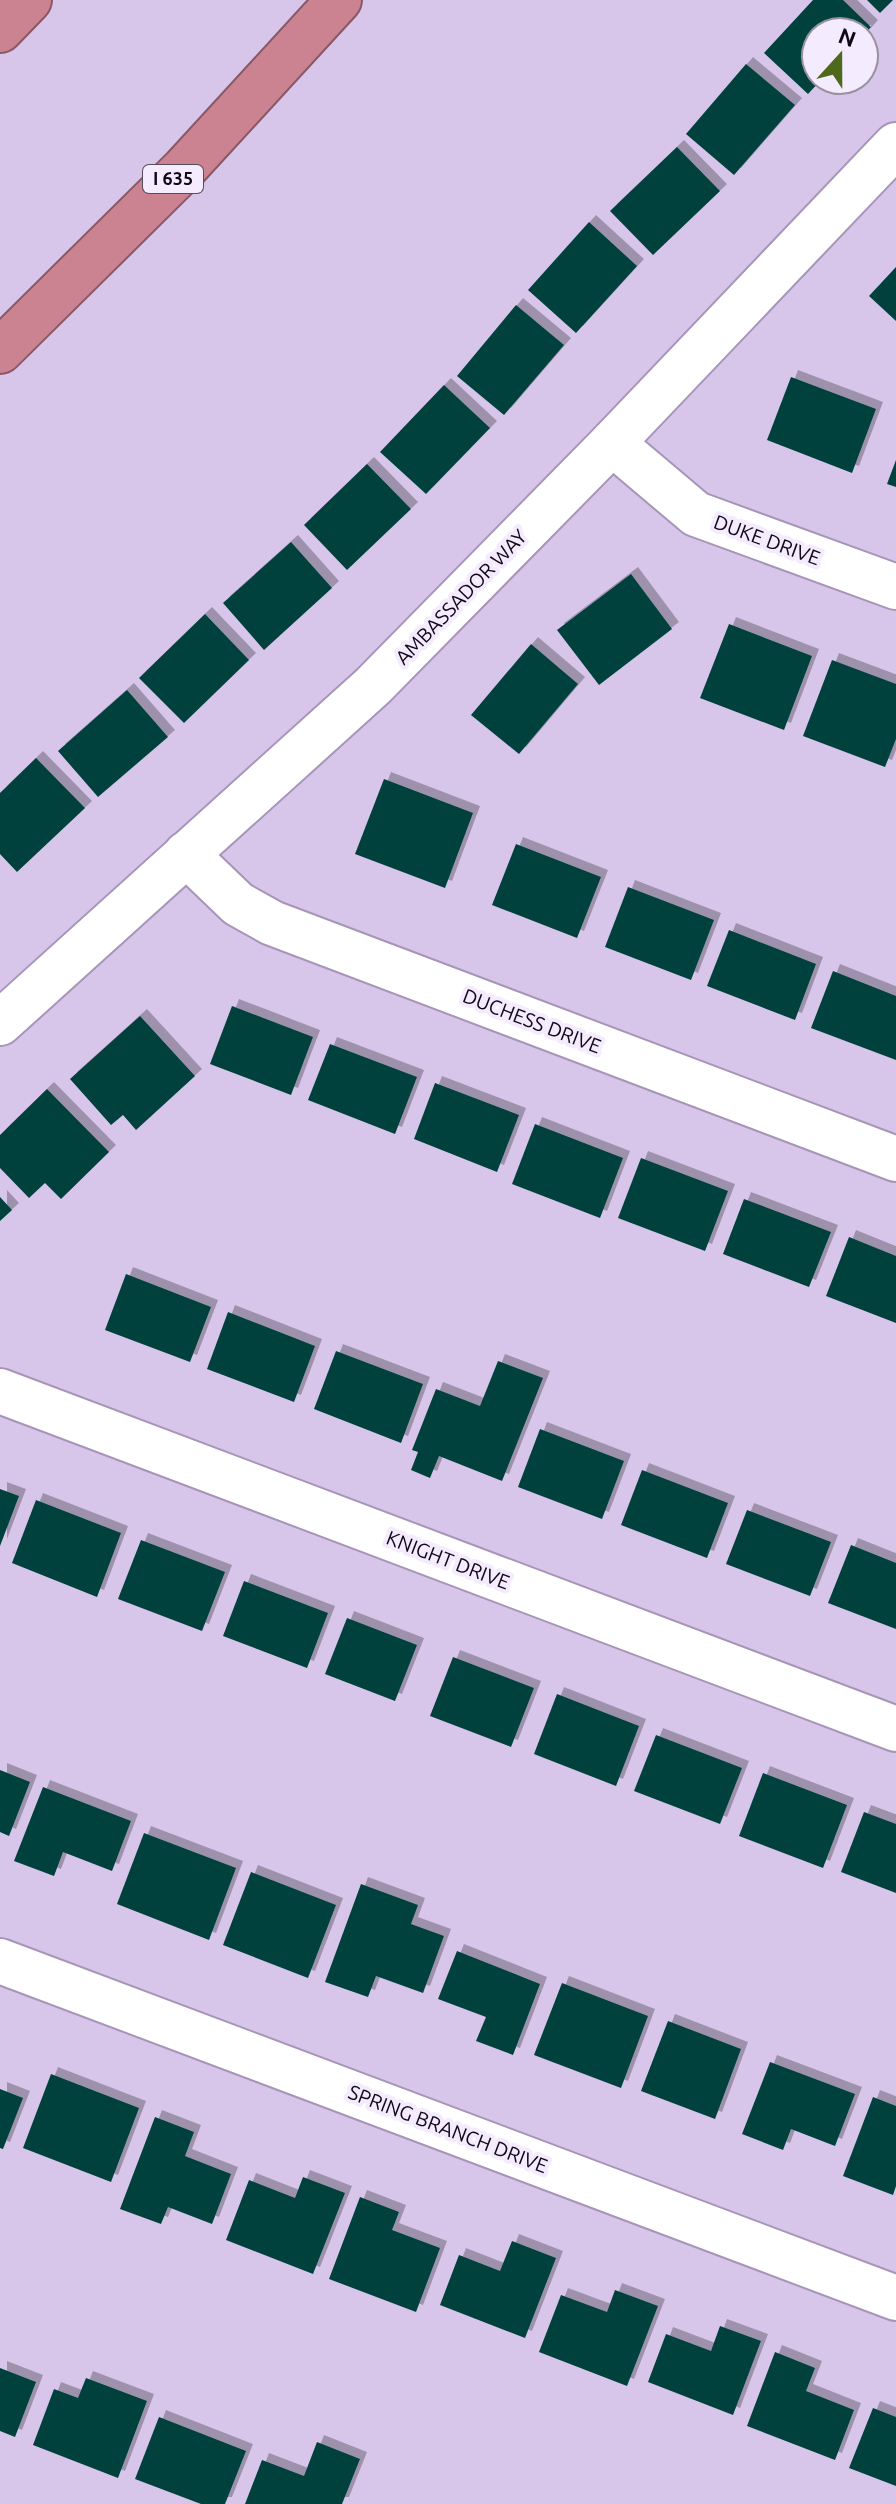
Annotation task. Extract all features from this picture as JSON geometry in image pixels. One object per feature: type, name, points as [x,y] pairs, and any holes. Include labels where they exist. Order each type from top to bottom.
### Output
[{"type":"highway","points":[[0,30],[29,0]]},
{"type":"highway","name":"I 635","points":[[0,351],[184,169],[339,0]]},
{"type":"street","name":"AMBASSADOR WAY","points":[[0,1023],[373,686],[612,443],[896,145]]},
{"type":"street","name":"DUKE DRIVE","points":[[612,443],[696,514],[896,587]]},
{"type":"street","name":"DUCHESS DRIVE","points":[[186,854],[238,904],[272,923],[896,1159]]},
{"type":"street","name":"KNIGHT DRIVE","points":[[0,1391],[896,1729]]},
{"type":"street","name":"SPRING BRANCH DRIVE","points":[[0,1961],[896,2298]]},
{"type":"building","points":[[813,0],[843,0],[860,16],[800,16],[800,87],[764,53]]},
{"type":"building","points":[[867,0],[893,0],[880,13]]},
{"type":"building","points":[[746,64],[795,105],[734,175],[686,134]]},
{"type":"building","points":[[677,147],[720,191],[653,255],[610,211]]},
{"type":"building","points":[[589,222],[637,266],[576,333],[528,290]]},
{"type":"building","points":[[896,267],[896,321],[869,296]]},
{"type":"building","points":[[516,305],[564,345],[504,415],[457,376]]},
{"type":"building","points":[[791,377],[876,409],[852,473],[767,440]]},
{"type":"building","points":[[444,385],[490,428],[426,494],[380,452]]},
{"type":"building","points":[[896,460],[896,487],[887,484]]},
{"type":"building","points":[[367,464],[411,509],[347,570],[304,525]]},
{"type":"building","points":[[291,542],[332,588],[264,650],[223,603]]},
{"type":"building","points":[[631,574],[672,629],[599,685],[557,630]]},
{"type":"building","points":[[205,614],[249,660],[184,723],[139,678]]},
{"type":"building","points":[[729,624],[812,656],[784,730],[700,698]]},
{"type":"building","points":[[531,644],[578,684],[519,754],[471,715]]},
{"type":"building","points":[[832,660],[896,684],[896,739],[885,767],[803,736]]},
{"type":"building","points":[[127,690],[168,737],[98,797],[58,751]]},
{"type":"building","points":[[36,758],[85,808],[17,872],[0,854],[0,793]]},
{"type":"building","points":[[384,779],[473,813],[445,888],[355,854]]},
{"type":"building","points":[[516,844],[601,877],[577,938],[492,905]]},
{"type":"building","points":[[628,887],[714,920],[691,980],[605,947]]},
{"type":"building","points":[[729,930],[816,964],[795,1020],[707,986]]},
{"type":"building","points":[[833,971],[896,996],[896,1060],[811,1028]]},
{"type":"building","points":[[232,1006],[313,1037],[291,1095],[210,1064]]},
{"type":"building","points":[[140,1016],[195,1076],[136,1130],[123,1115],[111,1125],[70,1079]]},
{"type":"building","points":[[330,1044],[417,1077],[395,1134],[308,1100]]},
{"type":"building","points":[[435,1083],[519,1115],[497,1172],[414,1139]]},
{"type":"building","points":[[47,1089],[109,1152],[61,1199],[45,1183],[29,1198],[0,1168],[0,1135]]},
{"type":"building","points":[[535,1124],[623,1158],[600,1218],[512,1184]]},
{"type":"building","points":[[641,1158],[728,1191],[705,1251],[618,1218]]},
{"type":"building","points":[[0,1197],[12,1210],[0,1221]]},
{"type":"building","points":[[744,1199],[831,1232],[809,1287],[723,1254]]},
{"type":"building","points":[[849,1237],[896,1256],[896,1323],[826,1296]]},
{"type":"building","points":[[126,1274],[211,1307],[190,1362],[105,1330]]},
{"type":"building","points":[[228,1312],[315,1346],[294,1402],[207,1369]]},
{"type":"building","points":[[336,1351],[423,1384],[401,1443],[314,1409]]},
{"type":"building","points":[[498,1361],[543,1378],[502,1481],[439,1456],[430,1478],[411,1470],[418,1452],[412,1450],[436,1389],[480,1406]]},
{"type":"building","points":[[540,1429],[624,1461],[602,1519],[518,1487]]},
{"type":"building","points":[[642,1470],[728,1503],[707,1558],[621,1525]]},
{"type":"building","points":[[0,1489],[19,1496],[0,1546]]},
{"type":"building","points":[[36,1500],[121,1533],[97,1597],[12,1563]]},
{"type":"building","points":[[747,1510],[831,1542],[810,1596],[726,1564]]},
{"type":"building","points":[[141,1540],[225,1572],[202,1631],[118,1599]]},
{"type":"building","points":[[851,1545],[896,1563],[896,1629],[828,1603]]},
{"type":"building","points":[[244,1581],[328,1613],[307,1668],[223,1636]]},
{"type":"building","points":[[347,1618],[417,1645],[395,1701],[325,1674]]},
{"type":"building","points":[[453,1657],[534,1688],[511,1747],[430,1716]]},
{"type":"building","points":[[557,1694],[639,1726],[616,1786],[534,1754]]},
{"type":"building","points":[[656,1735],[742,1768],[720,1824],[634,1791]]},
{"type":"building","points":[[0,1770],[30,1782],[9,1836],[0,1832]]},
{"type":"building","points":[[763,1773],[847,1805],[823,1868],[739,1836]]},
{"type":"building","points":[[43,1787],[131,1821],[112,1871],[63,1852],[54,1876],[14,1861]]},
{"type":"building","points":[[864,1812],[896,1824],[896,1893],[841,1872]]},
{"type":"building","points":[[144,1833],[236,1868],[209,1940],[117,1904]]},
{"type":"building","points":[[251,1872],[336,1905],[308,1978],[223,1945]]},
{"type":"building","points":[[361,1884],[418,1905],[411,1924],[444,1936],[423,1993],[376,1976],[368,1997],[325,1982]]},
{"type":"building","points":[[457,1951],[540,1984],[513,2055],[476,2041],[486,2017],[438,1999]]},
{"type":"building","points":[[562,1983],[648,2016],[621,2088],[534,2055]]},
{"type":"building","points":[[668,2021],[741,2049],[715,2119],[641,2091]]},
{"type":"building","points":[[770,2062],[855,2094],[835,2146],[791,2129],[783,2150],[742,2134]]},
{"type":"building","points":[[51,2074],[139,2108],[111,2182],[23,2148]]},
{"type":"building","points":[[0,2089],[23,2098],[3,2149],[0,2148]]},
{"type":"building","points":[[873,2097],[896,2106],[896,2186],[893,2195],[843,2176]]},
{"type":"building","points":[[155,2117],[194,2132],[185,2156],[231,2174],[212,2224],[168,2207],[161,2224],[120,2209]]},
{"type":"building","points":[[303,2177],[345,2193],[313,2274],[226,2240],[249,2180],[295,2198]]},
{"type":"building","points":[[360,2197],[399,2212],[392,2230],[440,2248],[416,2312],[329,2279]]},
{"type":"building","points":[[512,2241],[556,2258],[525,2338],[440,2305],[459,2255],[500,2271]]},
{"type":"building","points":[[615,2290],[658,2306],[627,2386],[539,2352],[561,2295],[607,2312]]},
{"type":"building","points":[[720,2326],[761,2341],[733,2415],[648,2382],[666,2334],[711,2351]]},
{"type":"building","points":[[775,2352],[815,2368],[806,2391],[854,2410],[835,2460],[747,2426]]},
{"type":"building","points":[[0,2368],[36,2382],[15,2437],[0,2431]]},
{"type":"building","points":[[86,2378],[147,2401],[118,2478],[33,2445],[54,2389],[78,2398]]},
{"type":"building","points":[[873,2408],[896,2417],[896,2486],[849,2468]]},
{"type":"building","points":[[159,2417],[246,2451],[225,2504],[201,2504],[135,2479]]},
{"type":"building","points":[[317,2442],[360,2459],[342,2504],[245,2504],[262,2460],[304,2476]]}]
